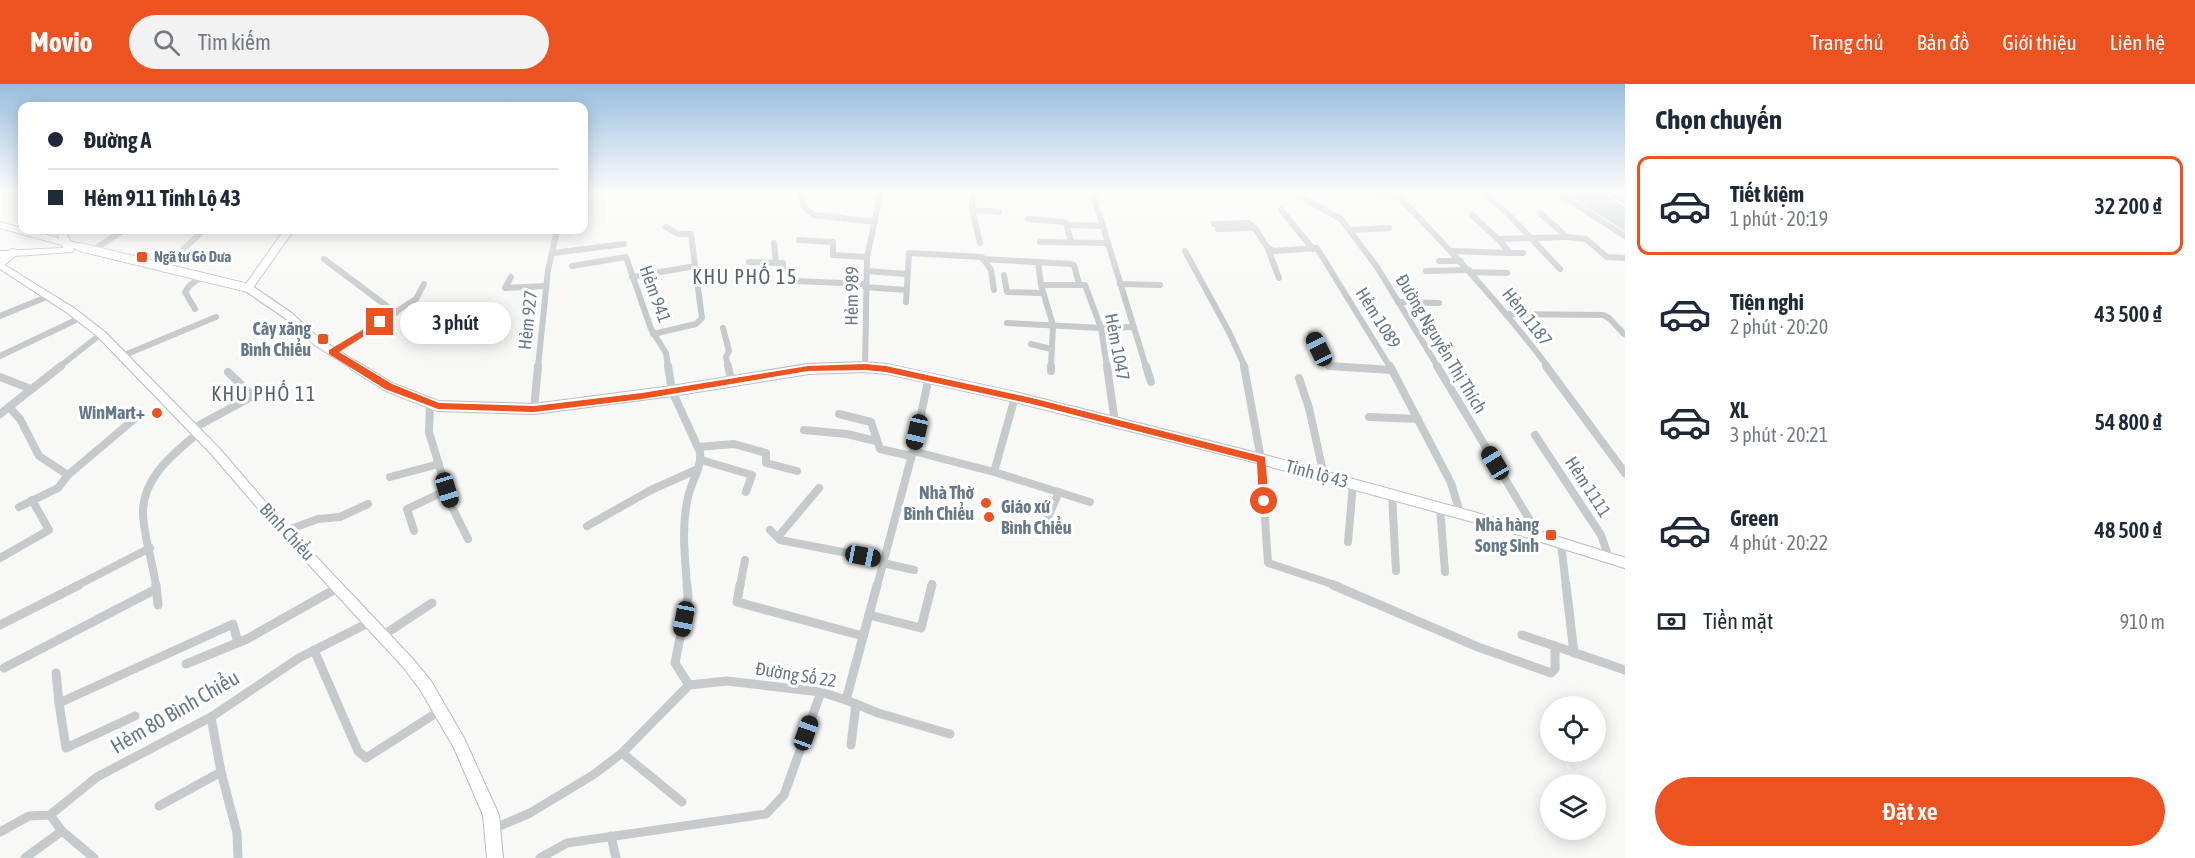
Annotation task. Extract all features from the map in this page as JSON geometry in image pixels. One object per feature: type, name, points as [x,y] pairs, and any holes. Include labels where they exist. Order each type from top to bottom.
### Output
[{"type":"main road","name":"Tỉnh lộ 43","points":[[0,231],[43,243],[80,247],[248,288],[289,316],[316,341],[332,352],[389,387],[430,403],[461,408],[534,409],[672,391],[808,369],[865,367],[929,377],[1261,459],[1440,507],[1625,563]]},
{"type":"main road","name":"Tỉnh lộ 43","points":[[28,234],[103,258],[116,257]]},
{"type":"main road","points":[[55,234],[65,246]]},
{"type":"main road","points":[[62,234],[65,246]]},
{"type":"main road","points":[[248,288],[286,234]]},
{"type":"main road","points":[[30,252],[42,247],[43,243]]},
{"type":"main road","points":[[0,254],[65,246]]},
{"type":"main road","points":[[0,264],[13,253]]},
{"type":"main road","name":"Bình Chiểu","points":[[0,264],[101,334],[339,587],[426,686],[459,742],[491,815],[495,858]]},
{"type":"street","points":[[653,334],[696,324],[702,318],[691,234],[678,234],[666,227]]},
{"type":"street","name":"Hẻm 989","points":[[865,367],[865,286],[867,257],[874,227]]},
{"type":"street","points":[[977,227],[980,243]]},
{"type":"street","points":[[1067,227],[1071,242]]},
{"type":"street","points":[[1102,227],[1151,382]]},
{"type":"street","points":[[1254,227],[1268,249],[1279,278]]},
{"type":"street","points":[[1295,227],[1312,249]]},
{"type":"street","name":"Đường Nguyễn Thị Thích","points":[[1347,227],[1377,267],[1540,537]]},
{"type":"street","name":"Hẻm 1187","points":[[1429,227],[1506,314],[1625,472]]},
{"type":"street","points":[[1485,227],[1510,253]]},
{"type":"street","points":[[1519,227],[1560,269]]},
{"type":"street","points":[[1556,227],[1567,237]]},
{"type":"street","points":[[1611,227],[1625,236]]},
{"type":"street","points":[[1350,230],[1389,228]]},
{"type":"street","points":[[93,250],[118,234]]},
{"type":"street","points":[[163,268],[200,234]]},
{"type":"street","name":"Hẻm 927","points":[[534,409],[546,286],[556,235]]},
{"type":"street","points":[[1498,239],[1567,237],[1588,240],[1607,257],[1625,258]]},
{"type":"street","points":[[799,240],[833,242],[833,255],[867,257]]},
{"type":"street","points":[[1040,242],[1107,243]]},
{"type":"street","points":[[774,243],[776,263]]},
{"type":"street","points":[[553,253],[624,244]]},
{"type":"street","name":"Hẻm 1089","points":[[1312,249],[1317,248],[1392,370],[1451,483],[1460,513]]},
{"type":"street","points":[[1268,249],[1274,251],[1312,249]]},
{"type":"street","points":[[1185,251],[1229,332],[1246,370],[1261,459],[1268,563],[1348,590],[1478,647],[1551,673],[1555,669],[1555,646]]},
{"type":"street","points":[[1452,251],[1523,253]]},
{"type":"street","name":"Hẻm 1047","points":[[906,274],[909,253],[1073,265],[1079,284],[1085,285],[1101,328],[1116,423]]},
{"type":"street","name":"Hẻm 941","points":[[572,266],[626,257],[653,334],[666,353],[672,391],[698,447],[699,465]]},
{"type":"street","points":[[324,259],[396,312]]},
{"type":"street","points":[[983,259],[991,270],[994,290]]},
{"type":"street","points":[[1439,261],[1461,261]]},
{"type":"street","points":[[749,262],[783,263],[783,269],[792,271],[796,281],[906,290]]},
{"type":"street","points":[[1038,262],[1041,285],[1053,325],[1051,371]]},
{"type":"street","points":[[632,276],[695,266]]},
{"type":"street","points":[[867,271],[906,274],[906,302]]},
{"type":"street","points":[[1426,271],[1507,273]]},
{"type":"street","points":[[1004,275],[1007,292],[1043,292]]},
{"type":"street","points":[[195,309],[185,292],[202,277]]},
{"type":"street","points":[[511,277],[505,288],[546,286]]},
{"type":"street","points":[[332,352],[416,298],[424,284]]},
{"type":"street","points":[[1041,285],[1079,284]]},
{"type":"street","points":[[1120,284],[1160,285]]},
{"type":"street","points":[[0,316],[49,296]]},
{"type":"street","points":[[1398,302],[1439,303]]},
{"type":"street","points":[[1506,314],[1603,315],[1609,318],[1624,334]]},
{"type":"street","points":[[122,356],[216,317]]},
{"type":"street","points":[[0,356],[80,318]]},
{"type":"street","points":[[1007,323],[1101,328],[1133,327]]},
{"type":"street","points":[[723,328],[729,351],[726,357],[731,380]]},
{"type":"street","points":[[0,414],[101,334]]},
{"type":"street","points":[[1311,334],[1330,367],[1392,370]]},
{"type":"street","points":[[1031,344],[1051,349]]},
{"type":"street","points":[[158,605],[143,512],[148,486],[170,456],[194,432],[253,396],[228,372]]},
{"type":"street","points":[[0,377],[31,389]]},
{"type":"street","name":"Đường Số 22","points":[[689,685],[727,681],[821,692],[846,700],[912,453],[929,377]]},
{"type":"street","points":[[1299,378],[1324,476]]},
{"type":"street","points":[[994,472],[1015,397]]},
{"type":"street","points":[[430,403],[429,432],[451,505],[468,539]]},
{"type":"street","points":[[9,406],[22,418],[30,441],[39,456],[49,465],[68,475]]},
{"type":"street","points":[[839,414],[869,421],[880,449],[912,453],[994,472],[1090,502]]},
{"type":"street","points":[[19,507],[58,489],[68,475],[139,415]]},
{"type":"street","points":[[1369,417],[1418,418]]},
{"type":"street","points":[[804,430],[847,434],[876,441]]},
{"type":"street","name":"Hẻm 1111","points":[[1535,435],[1601,534],[1609,558]]},
{"type":"street","points":[[698,447],[734,444],[766,453],[766,463],[797,471]]},
{"type":"street","points":[[390,477],[439,465]]},
{"type":"street","points":[[493,829],[530,813],[570,790],[622,753],[689,685],[675,663],[688,597],[683,530],[688,495],[699,465]]},
{"type":"street","points":[[587,526],[699,465],[752,476],[746,492]]},
{"type":"street","points":[[1348,542],[1353,484]]},
{"type":"street","points":[[778,537],[819,488]]},
{"type":"street","points":[[414,531],[407,509],[447,490]]},
{"type":"street","points":[[1048,517],[1059,492]]},
{"type":"street","points":[[1392,494],[1396,571]]},
{"type":"street","points":[[0,558],[49,530],[33,500]]},
{"type":"street","points":[[285,531],[318,519],[340,517],[368,504]]},
{"type":"street","points":[[1440,507],[1445,572]]},
{"type":"street","points":[[770,530],[780,540],[914,570]]},
{"type":"street","points":[[1561,543],[1574,653]]},
{"type":"street","points":[[0,625],[150,548]]},
{"type":"street","points":[[745,560],[737,602],[863,636]]},
{"type":"street","points":[[869,615],[921,628],[932,584]]},
{"type":"street","points":[[186,664],[238,643],[339,587]]},
{"type":"street","points":[[4,668],[156,589]]},
{"type":"street","points":[[382,636],[432,603]]},
{"type":"street","name":"Hẻm 80 Bình Chiểu","points":[[0,832],[29,816],[50,815],[97,777],[211,717],[298,658],[370,621]]},
{"type":"street","points":[[58,704],[233,624],[238,643]]},
{"type":"street","points":[[1522,635],[1625,669]]},
{"type":"street","points":[[314,650],[358,752],[366,758],[441,710]]},
{"type":"street","points":[[56,673],[58,704],[66,748],[135,716]]},
{"type":"street","points":[[540,858],[567,843],[766,814],[784,795],[821,692]]},
{"type":"street","points":[[846,700],[878,713],[950,734]]},
{"type":"street","points":[[851,746],[856,704]]},
{"type":"street","points":[[211,717],[221,772],[237,833],[238,858]]},
{"type":"street","points":[[622,753],[682,802]]},
{"type":"street","points":[[159,806],[221,772]]},
{"type":"street","points":[[50,815],[62,831],[94,858]]},
{"type":"street","points":[[25,858],[62,831]]},
{"type":"street","points":[[611,836],[616,858]]},
{"type":"place","name":"Ngã tư Gò Dưa","points":[[142,257]]},
{"type":"place","name":"Cây xăng Bình Chiểu","points":[[323,339]]},
{"type":"place","name":"WinMart+","points":[[157,413]]},
{"type":"place","name":"Nhà Thờ Bình Chiểu","points":[[986,503]]},
{"type":"place","name":"Giáo xứ Bình Chiểu","points":[[989,517]]},
{"type":"place","name":"Nhà hàng Song Sinh","points":[[1551,535]]},
{"type":"district","name":"KHU PHỐ 15","points":[[745,277]]},
{"type":"district","name":"KHU PHỐ 11","points":[[264,394]]},
{"type":"route","points":[[380,322],[332,352],[389,387],[438,406],[534,409],[642,396],[808,369],[865,367],[886,369],[1032,401],[1261,459],[1264,501]]}]
